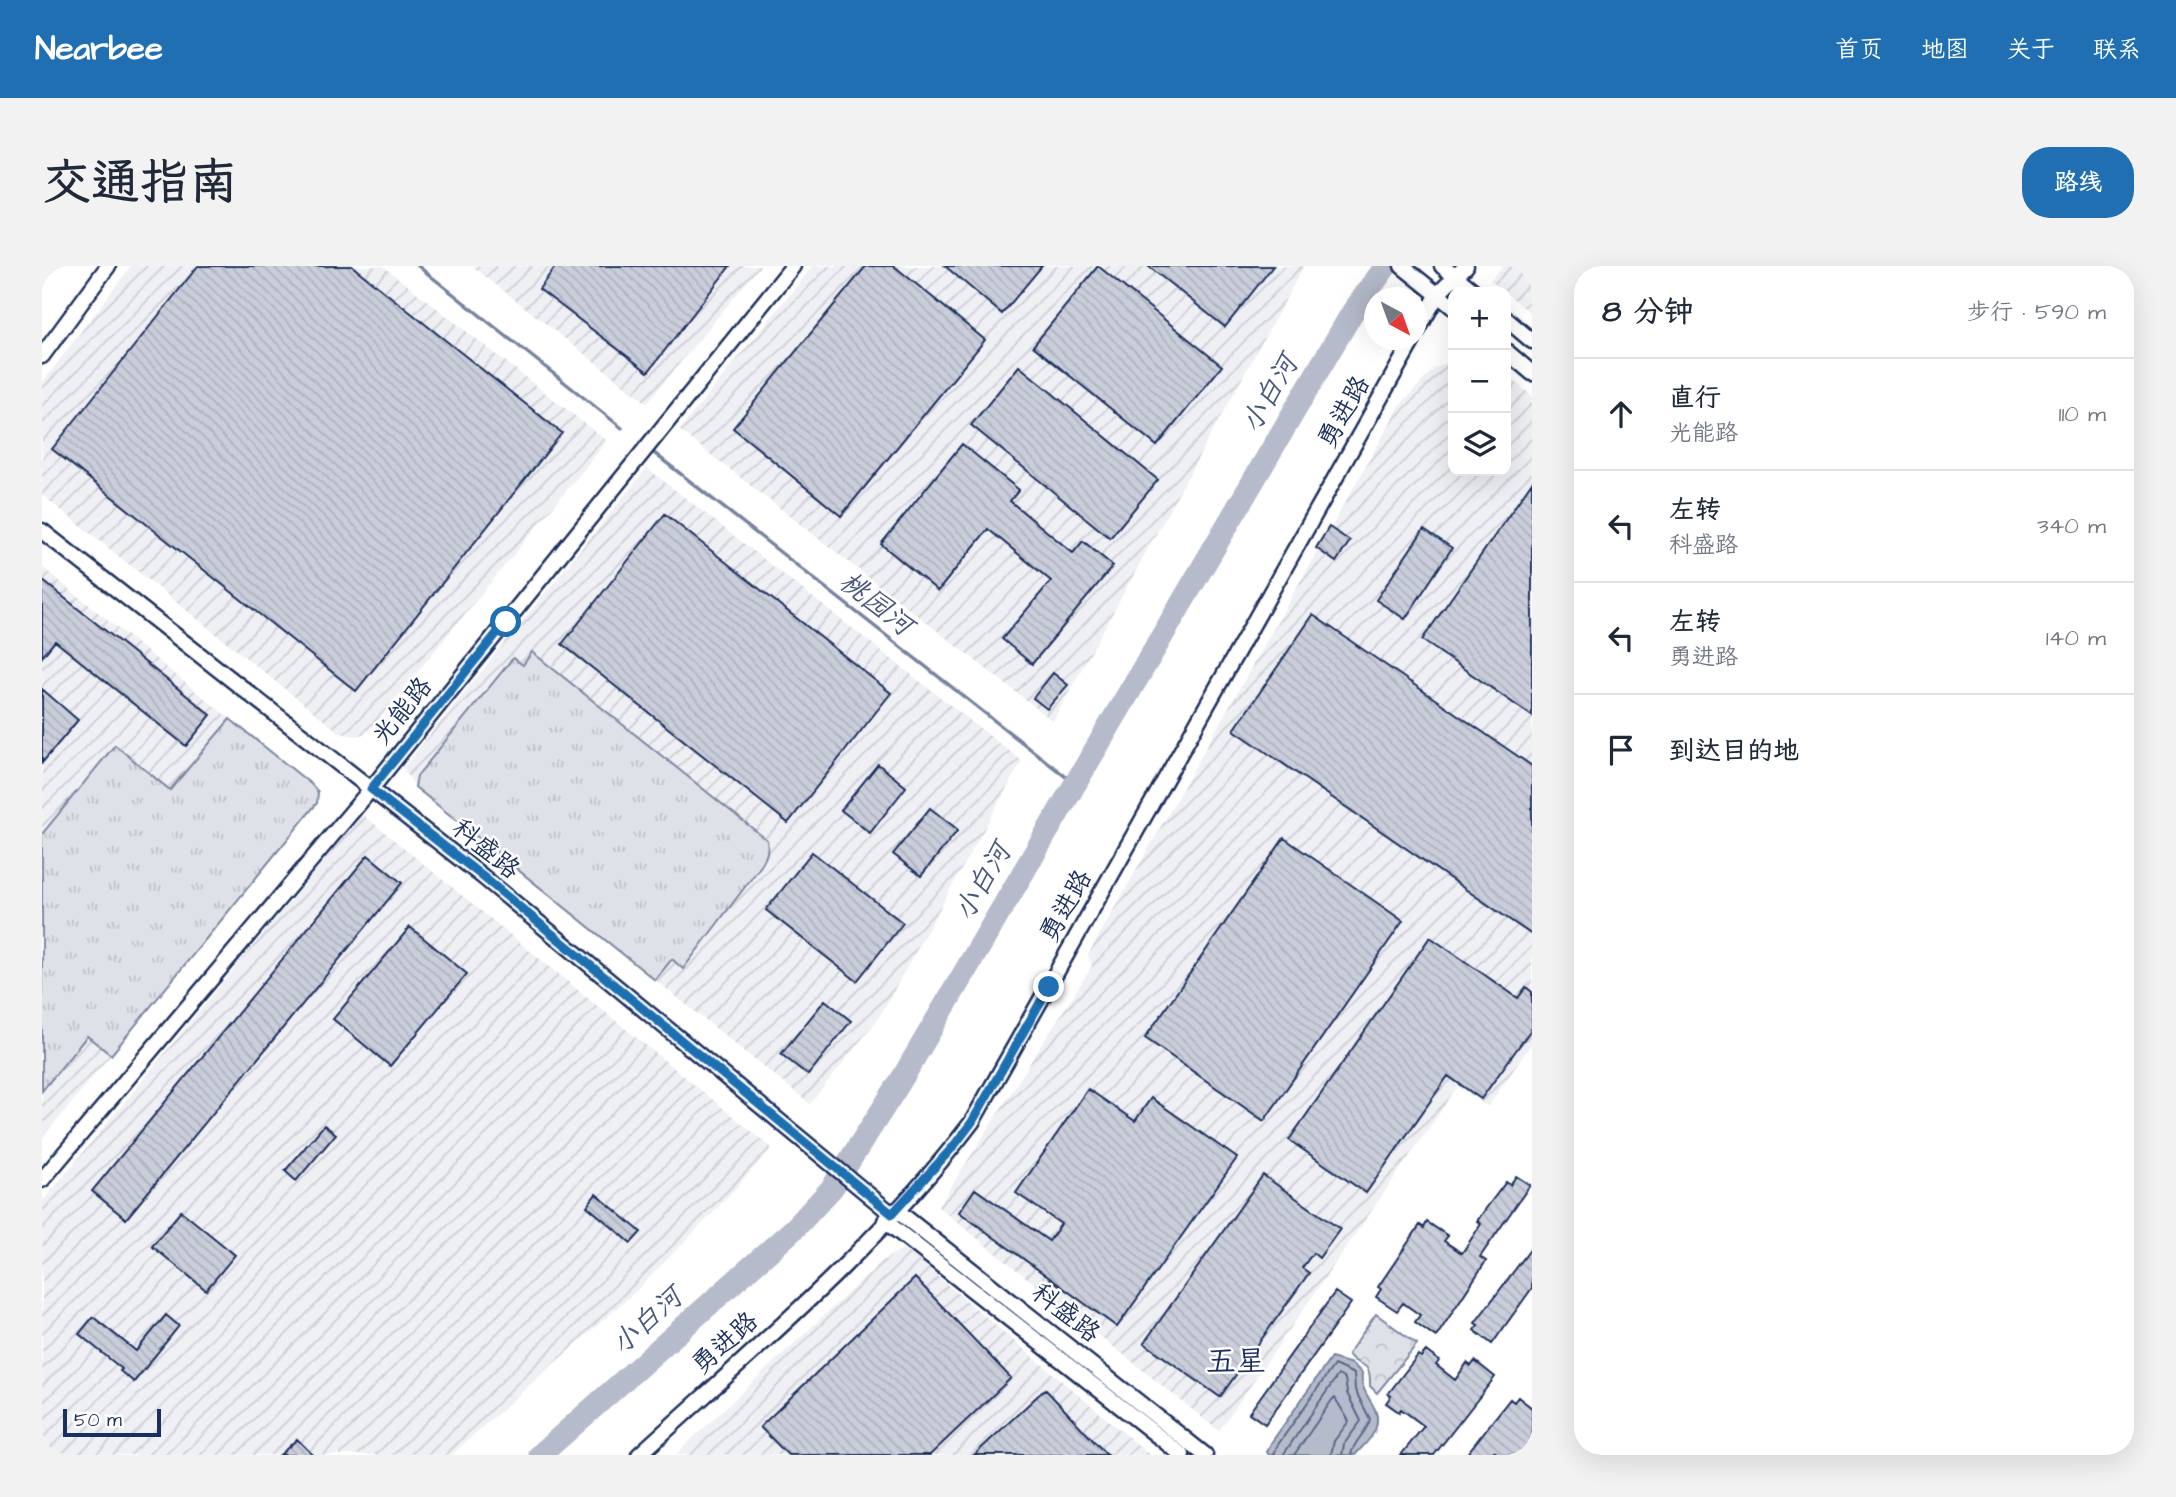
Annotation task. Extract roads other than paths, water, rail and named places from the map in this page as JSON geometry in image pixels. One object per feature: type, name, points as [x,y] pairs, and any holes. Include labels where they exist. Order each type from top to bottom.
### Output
[{"type":"street","points":[[42,356],[108,266]]},
{"type":"street","name":"光能路","points":[[42,1180],[371,789],[793,266]]},
{"type":"street","points":[[1402,266],[1448,303]]},
{"type":"street","points":[[1442,266],[1461,271],[1472,287]]},
{"type":"street","points":[[1427,314],[1438,294],[1461,271]]},
{"type":"street","points":[[1511,322],[1532,341]]},
{"type":"street","name":"勇进路","points":[[639,1455],[814,1296],[944,1157],[972,1122],[1407,350]]},
{"type":"street","points":[[1511,355],[1532,373]]},
{"type":"street","name":"科盛路","points":[[42,531],[493,885],[1182,1455]]},
{"type":"street","name":"科盛路","points":[[891,1215],[1205,1455]]},
{"type":"water","points":[[1331,1358],[1352,1364],[1362,1373],[1363,1387],[1377,1415],[1372,1435],[1355,1455],[1269,1455],[1267,1452],[1271,1443]]},
{"type":"waterway","name":"桃园河","points":[[418,266],[622,428]]},
{"type":"waterway","name":"小白河","points":[[540,1455],[795,1228],[832,1188],[900,1082],[1352,313],[1386,266]]},
{"type":"waterway","name":"桃园河","points":[[654,453],[1075,784]]},
{"type":"district","name":"五星","points":[[1236,1362]]}]
